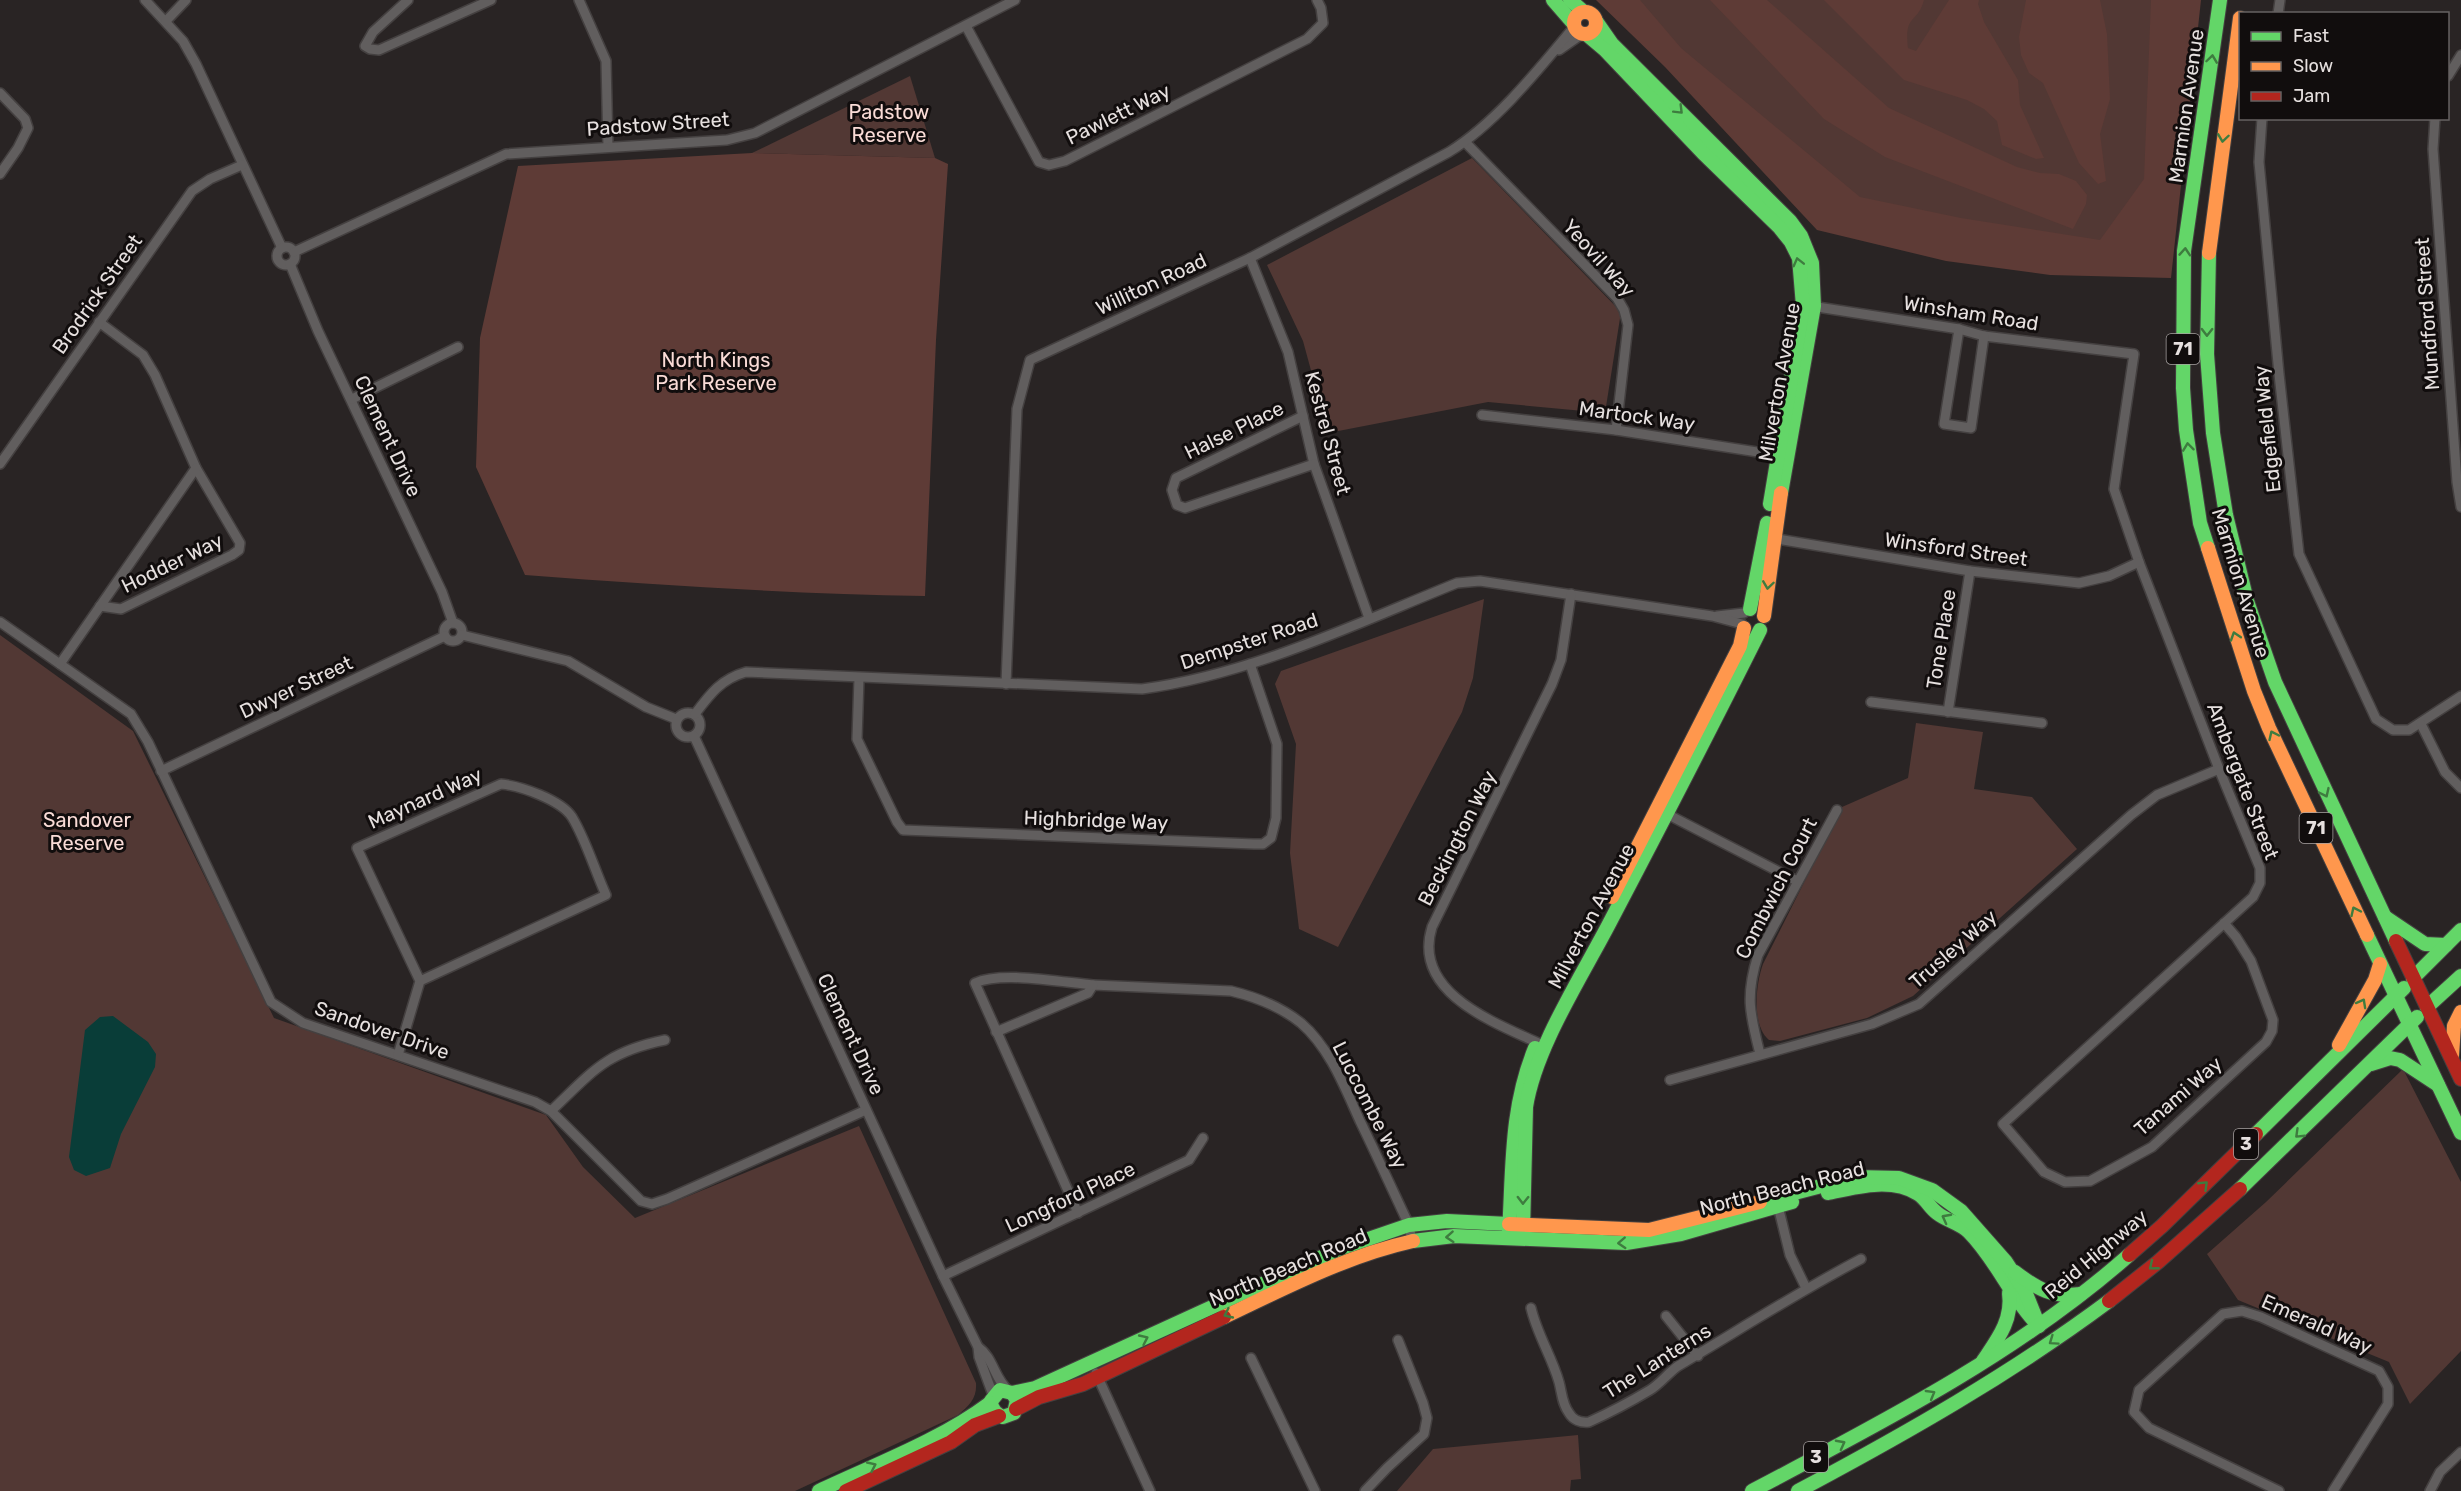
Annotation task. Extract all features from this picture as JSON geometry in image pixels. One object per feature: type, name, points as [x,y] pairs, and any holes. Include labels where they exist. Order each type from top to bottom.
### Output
[{"type":"main road","name":"Milverton Avenue","points":[[1553,0],[1579,30],[1605,50],[1703,153],[1779,226],[1791,242],[1798,258],[1808,306]]},
{"type":"main road","points":[[1570,0],[1584,12],[1592,14],[1596,21],[1595,29],[1579,30],[1576,15],[1584,12]]},
{"type":"main road","name":"Marmion Avenue","points":[[2220,0],[2184,251],[2183,388],[2192,479],[2200,523],[2212,567],[2254,691],[2461,1133]]},
{"type":"main road","name":"Milverton Avenue","points":[[1596,21],[1612,44],[1790,221],[1801,236],[1812,263],[1808,306],[1781,456],[1770,538],[1764,616]]},
{"type":"main road","name":"Marmion Avenue","points":[[2239,28],[2209,246],[2207,354],[2213,433],[2226,515],[2247,601],[2274,682],[2461,1079]]},
{"type":"main road","name":"Milverton Avenue","points":[[1662,812],[1740,646],[1745,618],[1770,538]]},
{"type":"main road","points":[[1759,610],[1764,616],[1765,624],[1760,630],[1751,632],[1745,618],[1759,610]]},
{"type":"main road","name":"Milverton Avenue","points":[[1516,1230],[1526,1107],[1541,1044],[1760,630]]},
{"type":"main road","points":[[2384,916],[2425,944],[2446,945]]},
{"type":"main road","points":[[2413,978],[2461,930]]},
{"type":"main road","points":[[2330,1062],[2375,980],[2380,964]]},
{"type":"main road","points":[[2427,1007],[2461,976]]},
{"type":"main road","name":"Reid Highway","points":[[1752,1491],[1880,1424],[1981,1365],[2039,1326],[2123,1263],[2413,978]]},
{"type":"main road","name":"Reid Highway","points":[[1798,1491],[1907,1432],[2006,1373],[2117,1295],[2196,1230],[2427,1007]]},
{"type":"main road","points":[[2452,1059],[2454,1026],[2461,1012]]},
{"type":"main road","points":[[2368,1065],[2390,1058],[2400,1060],[2438,1085]]},
{"type":"main road","name":"North Beach Road","points":[[1777,1202],[1856,1176],[1887,1176],[1913,1181],[1935,1190],[1957,1205],[2015,1272],[2030,1298],[2039,1326]]},
{"type":"main road","name":"North Beach Road","points":[[1016,1409],[1035,1397],[1060,1392],[1098,1377],[1185,1334],[1375,1250],[1412,1241],[1516,1230],[1649,1230],[1859,1186],[1874,1185],[1905,1189],[1925,1200],[1940,1215],[1968,1231],[2009,1293],[2039,1326]]},
{"type":"main road","name":"North Beach Road","points":[[1010,1392],[1035,1388],[1339,1250],[1409,1226],[1447,1221],[1516,1230]]},
{"type":"main road","points":[[2015,1272],[2042,1292],[2055,1297],[2083,1294]]},
{"type":"main road","points":[[1981,1365],[2008,1319],[2012,1308],[2009,1293]]},
{"type":"main road","points":[[2006,1373],[2039,1326],[2060,1321],[2091,1304],[2117,1295]]},
{"type":"main road","points":[[819,1491],[970,1418],[1000,1390],[1010,1392],[1017,1400],[1016,1409],[1007,1416],[999,1416],[975,1425],[951,1442],[846,1491]]},
{"type":"main road","points":[[992,1399],[993,1411],[999,1416]]},
{"type":"street","points":[[145,0],[183,41],[196,64],[282,248]]},
{"type":"street","points":[[166,21],[186,0]]},
{"type":"street","points":[[408,0],[373,32],[365,45],[370,49],[379,50],[491,0]]},
{"type":"street","points":[[579,0],[606,61],[608,147]]},
{"type":"street","name":"Padstow Street","points":[[294,252],[506,154],[727,140],[754,133],[1015,0]]},
{"type":"street","name":"Pawlett Way","points":[[966,26],[1039,162],[1049,165],[1065,161],[1307,39],[1323,23],[1321,8],[1317,0]]},
{"type":"street","name":"Williton Road","points":[[1006,684],[1017,409],[1030,360],[1250,258],[1465,142],[1579,30]]},
{"type":"street","points":[[2449,74],[2461,55]]},
{"type":"street","points":[[0,93],[25,119],[28,128],[18,148],[0,174]]},
{"type":"street","name":"Edgefield Way","points":[[2262,120],[2259,162],[2278,374],[2299,554],[2376,719],[2393,730],[2409,730],[2421,724]]},
{"type":"street","name":"Mundford Street","points":[[2435,120],[2433,149],[2461,507]]},
{"type":"street","name":"Yeovil Way","points":[[1465,142],[1617,298],[1624,310],[1628,325],[1616,430]]},
{"type":"street","name":"Brodrick Street","points":[[0,464],[192,191],[210,179],[242,165]]},
{"type":"street","points":[[282,248],[288,248],[294,252],[295,257],[290,264],[282,264],[278,261],[277,254],[282,248]]},
{"type":"street","name":"Kestrel Street","points":[[1250,258],[1288,352],[1314,464],[1369,618]]},
{"type":"street","name":"Clement Drive","points":[[290,264],[318,331],[442,592],[453,623]]},
{"type":"street","name":"Winsham Road","points":[[1808,306],[1959,329],[1984,336],[2134,354]]},
{"type":"street","name":"Hodder Way","points":[[99,322],[143,355],[155,375],[196,468],[240,543],[238,550],[220,562],[121,609],[100,606]]},
{"type":"street","points":[[1959,329],[1944,423],[1971,428],[1984,336]]},
{"type":"street","points":[[352,399],[458,347]]},
{"type":"street","name":"Ambergate Street","points":[[2003,1124],[2253,897],[2260,884],[2260,868],[2139,562],[2114,489],[2134,354]]},
{"type":"street","name":"Martock Way","points":[[1482,415],[1616,430],[1781,456]]},
{"type":"street","name":"Halse Place","points":[[1303,416],[1176,478],[1172,490],[1177,505],[1185,508],[1314,464]]},
{"type":"street","name":"Hodder Way","points":[[60,664],[196,468]]},
{"type":"street","name":"Winsford Street","points":[[1770,538],[1970,572],[2079,582],[2109,576],[2139,562]]},
{"type":"street","name":"Tone Place","points":[[1948,712],[1970,572]]},
{"type":"street","name":"Dempster Road","points":[[695,714],[722,682],[746,672],[1142,689],[1185,682],[1250,664],[1457,583],[1480,581],[1712,616],[1745,618]]},
{"type":"street","name":"Beckington Way","points":[[1541,1044],[1455,999],[1432,967],[1428,953],[1432,927],[1552,684],[1561,660],[1570,594]]},
{"type":"street","name":"Sandover Drive","points":[[0,622],[131,714],[148,742],[271,1002],[303,1023],[535,1102],[551,1111],[641,1201],[652,1204],[668,1199],[866,1110]]},
{"type":"street","points":[[453,623],[459,626],[462,635],[454,641],[446,636],[445,629],[453,623]]},
{"type":"street","name":"Clement Drive","points":[[462,635],[568,661],[646,707],[676,719],[675,727],[679,734],[686,737],[694,736],[700,728],[699,718],[695,714]]},
{"type":"street","name":"Dwyer Street","points":[[161,771],[446,636]]},
{"type":"street","name":"Highbridge Way","points":[[859,678],[857,739],[903,830],[1263,844],[1271,838],[1276,818],[1277,744],[1250,664]]},
{"type":"street","points":[[2461,696],[2421,724],[2445,772],[2461,788]]},
{"type":"street","name":"Tone Place","points":[[1871,702],[2042,723]]},
{"type":"street","points":[[676,719],[687,712],[695,714]]},
{"type":"street","name":"Clement Drive","points":[[694,736],[943,1276],[978,1347],[992,1399]]},
{"type":"street","name":"Trusley Way","points":[[1670,1080],[1872,1024],[1919,1004],[2131,815],[2157,795],[2219,769]]},
{"type":"street","name":"Maynard Way","points":[[501,784],[518,785],[557,804],[572,816],[606,896],[420,981],[357,848],[501,784]]},
{"type":"street","name":"Combwich Court","points":[[1760,1054],[1749,1009],[1750,979],[1758,955],[1837,810]]},
{"type":"street","points":[[1662,812],[1797,881]]},
{"type":"street","name":"Tanami Way","points":[[2003,1124],[2044,1173],[2065,1182],[2090,1181],[2152,1147],[2266,1042],[2272,1031],[2273,1020],[2251,961],[2224,923]]},
{"type":"street","name":"Luccombe Way","points":[[1078,1213],[975,983],[984,979],[1003,977],[1093,985],[1231,991],[1252,996],[1302,1024],[1322,1047],[1339,1075],[1409,1226],[1412,1241]]},
{"type":"street","points":[[398,1055],[420,981]]},
{"type":"street","points":[[996,1032],[1088,993],[1093,985]]},
{"type":"street","points":[[551,1111],[609,1058],[636,1046],[665,1040]]},
{"type":"street","name":"Longford Place","points":[[943,1276],[1189,1160],[1203,1138]]},
{"type":"street","points":[[1777,1202],[1790,1255],[1806,1288]]},
{"type":"street","name":"The Lanterns","points":[[1531,1308],[1569,1415],[1581,1423],[1589,1422],[1606,1415],[1651,1389],[1677,1367],[1806,1288],[1861,1259]]},
{"type":"street","name":"Emerald Way","points":[[2279,1491],[2149,1428],[2134,1412],[2139,1390],[2223,1314],[2242,1311],[2261,1317],[2379,1371],[2388,1387],[2388,1404],[2334,1491]]},
{"type":"street","points":[[1666,1316],[1698,1356]]},
{"type":"street","points":[[1365,1491],[1424,1434],[1427,1418],[1423,1403],[1398,1340]]},
{"type":"street","name":"Clement Drive","points":[[978,1347],[986,1353],[999,1380],[1010,1392]]},
{"type":"street","points":[[1251,1358],[1315,1491]]},
{"type":"street","points":[[1091,1363],[1150,1491]]},
{"type":"street","points":[[2430,1491],[2440,1472],[2461,1452]]},
{"type":"green space","points":[[1596,0],[1640,0],[1681,48],[1860,197],[1961,218],[2100,240],[2144,179],[2151,0],[2201,0],[2171,278],[2050,275],[1946,261],[1817,230],[1665,67]]},
{"type":"green space","points":[[1612,0],[2189,0],[2167,270],[1832,216]]},
{"type":"green space","points":[[1710,0],[1767,0],[1889,108],[2017,167],[2040,173],[2059,174],[2076,181],[2087,195],[2086,204],[2073,229],[1885,157],[1824,119]]},
{"type":"green space","points":[[1824,0],[1924,0],[1908,29],[1908,48],[1916,51],[1949,0],[1979,0],[1978,4],[1984,22],[2018,80],[2020,105],[2044,158],[2036,159],[2002,145],[1997,121],[1984,109],[1967,100],[1904,80]]},
{"type":"green space","points":[[2026,0],[2100,0],[2107,34],[2110,99],[2100,134],[2106,181],[2098,184],[2079,163],[2043,83],[2029,73],[2021,55],[2019,37]]},
{"type":"green space","name":"Padstow Reserve","points":[[910,76],[935,158],[752,153]]},
{"type":"green space","name":"North Kings Park Reserve","points":[[752,153],[935,158],[948,164],[936,340],[925,596],[725,588],[525,575],[476,467],[480,338],[518,166]]},
{"type":"green space","points":[[1472,158],[1621,312],[1605,413],[1488,402],[1328,433],[1303,341],[1267,265]]},
{"type":"green space","points":[[1484,599],[1473,678],[1462,712],[1338,947],[1299,929],[1290,853],[1296,744],[1275,684],[1281,671]]},
{"type":"green space","name":"Sandover Reserve","points":[[0,635],[133,731],[274,1018],[546,1115],[583,1167],[635,1218],[859,1126],[976,1383],[974,1397],[969,1404],[958,1415],[795,1491],[0,1491]]},
{"type":"green space","points":[[1916,723],[1983,732],[1974,789],[2032,797],[2077,849],[1913,996],[1867,1018],[1780,1041],[1769,1040],[1763,1033],[1757,1014],[1758,982],[1763,964],[1842,807],[1908,778]]},
{"type":"green space","points":[[2403,1069],[2461,1182],[2461,1351],[2410,1404],[2389,1362],[2238,1300],[2207,1254],[2266,1202]]},
{"type":"green space","points":[[1578,1435],[1581,1479],[1571,1480],[1570,1491],[1397,1491],[1433,1449]]},
{"type":"water","points":[[113,1016],[148,1042],[156,1054],[155,1067],[121,1134],[110,1168],[86,1176],[74,1170],[69,1157],[85,1030],[100,1017]]},
{"type":"traffic: fast","points":[[1553,0],[1573,23]]},
{"type":"traffic: fast","points":[[1570,0],[1584,12]]},
{"type":"traffic: fast","points":[[2208,548],[2200,523],[2186,430],[2183,388],[2184,251],[2220,0]]},
{"type":"traffic: fast","points":[[1596,21],[1612,44],[1790,221],[1801,236],[1812,263],[1814,306],[1781,493]]},
{"type":"traffic: fast","points":[[1586,34],[1605,50],[1703,153],[1779,227],[1791,242],[1799,258],[1803,306],[1770,504]]},
{"type":"traffic: fast","points":[[2209,253],[2207,354],[2213,433],[2226,515],[2247,601],[2275,682],[2396,941]]},
{"type":"traffic: fast","points":[[1750,609],[1767,523]]},
{"type":"traffic: fast","points":[[1523,1232],[1526,1107],[1539,1061],[1561,1013],[1760,630]]},
{"type":"traffic: fast","points":[[2385,917],[2425,944],[2446,945]]},
{"type":"traffic: fast","points":[[2413,978],[2461,930]]},
{"type":"traffic: fast","points":[[2367,935],[2461,1133]]},
{"type":"traffic: fast","points":[[2427,1007],[2461,976]]},
{"type":"traffic: fast","points":[[2256,1134],[2404,988]]},
{"type":"traffic: fast","points":[[2240,1189],[2417,1017]]},
{"type":"traffic: fast","points":[[1509,1232],[1512,1162],[1517,1116],[1521,1093],[1535,1048]]},
{"type":"traffic: fast","points":[[2371,1064],[2390,1058],[2400,1060],[2438,1085]]},
{"type":"traffic: fast","points":[[1760,1202],[1856,1177],[1899,1178],[1932,1190],[1961,1211],[2006,1262],[2025,1291],[2039,1326]]},
{"type":"traffic: fast","points":[[1828,1193],[1862,1186],[1885,1185],[1897,1186],[1918,1194],[1937,1213],[1969,1232],[2037,1324]]},
{"type":"traffic: fast","points":[[1413,1241],[1454,1236],[1626,1243],[1681,1234],[1792,1202]]},
{"type":"traffic: fast","points":[[1012,1393],[1017,1400],[1014,1413],[1003,1417],[994,1411],[991,1404],[1000,1390],[1012,1393],[1035,1388],[1339,1249],[1409,1225],[1447,1221],[1509,1224]]},
{"type":"traffic: fast","points":[[1752,1491],[1900,1412],[1995,1355],[2042,1324],[2129,1255]]},
{"type":"traffic: fast","points":[[2015,1272],[2046,1291],[2062,1295],[2081,1294]]},
{"type":"traffic: fast","points":[[1983,1361],[2006,1321],[2010,1303],[2009,1293]]},
{"type":"traffic: fast","points":[[1798,1491],[1957,1402],[2072,1328],[2109,1301]]},
{"type":"traffic: fast","points":[[819,1491],[929,1440],[990,1403]]},
{"type":"traffic: slow","points":[[1585,12],[1593,15],[1596,23],[1593,31],[1585,34],[1577,31],[1574,23],[1577,15],[1585,12]]},
{"type":"traffic: slow","points":[[2209,253],[2239,26]]},
{"type":"traffic: slow","points":[[1764,616],[1781,493]]},
{"type":"traffic: slow","points":[[2208,548],[2254,691],[2269,728],[2367,935]]},
{"type":"traffic: slow","points":[[1612,897],[1740,646],[1744,628]]},
{"type":"traffic: slow","points":[[2339,1045],[2375,980],[2380,964]]},
{"type":"traffic: slow","points":[[2452,1055],[2454,1026],[2461,1012]]},
{"type":"traffic: slow","points":[[1509,1224],[1649,1230],[1760,1202]]},
{"type":"traffic: slow","points":[[1224,1317],[1340,1264],[1413,1241]]},
{"type":"traffic: jam","points":[[2396,941],[2461,1079]]},
{"type":"traffic: jam","points":[[2129,1255],[2256,1134]]},
{"type":"traffic: jam","points":[[2109,1301],[2158,1262],[2240,1189]]},
{"type":"traffic: jam","points":[[1016,1409],[1039,1397],[1083,1384],[1224,1317]]},
{"type":"traffic: jam","points":[[846,1491],[951,1442],[975,1425],[999,1416]]}]
